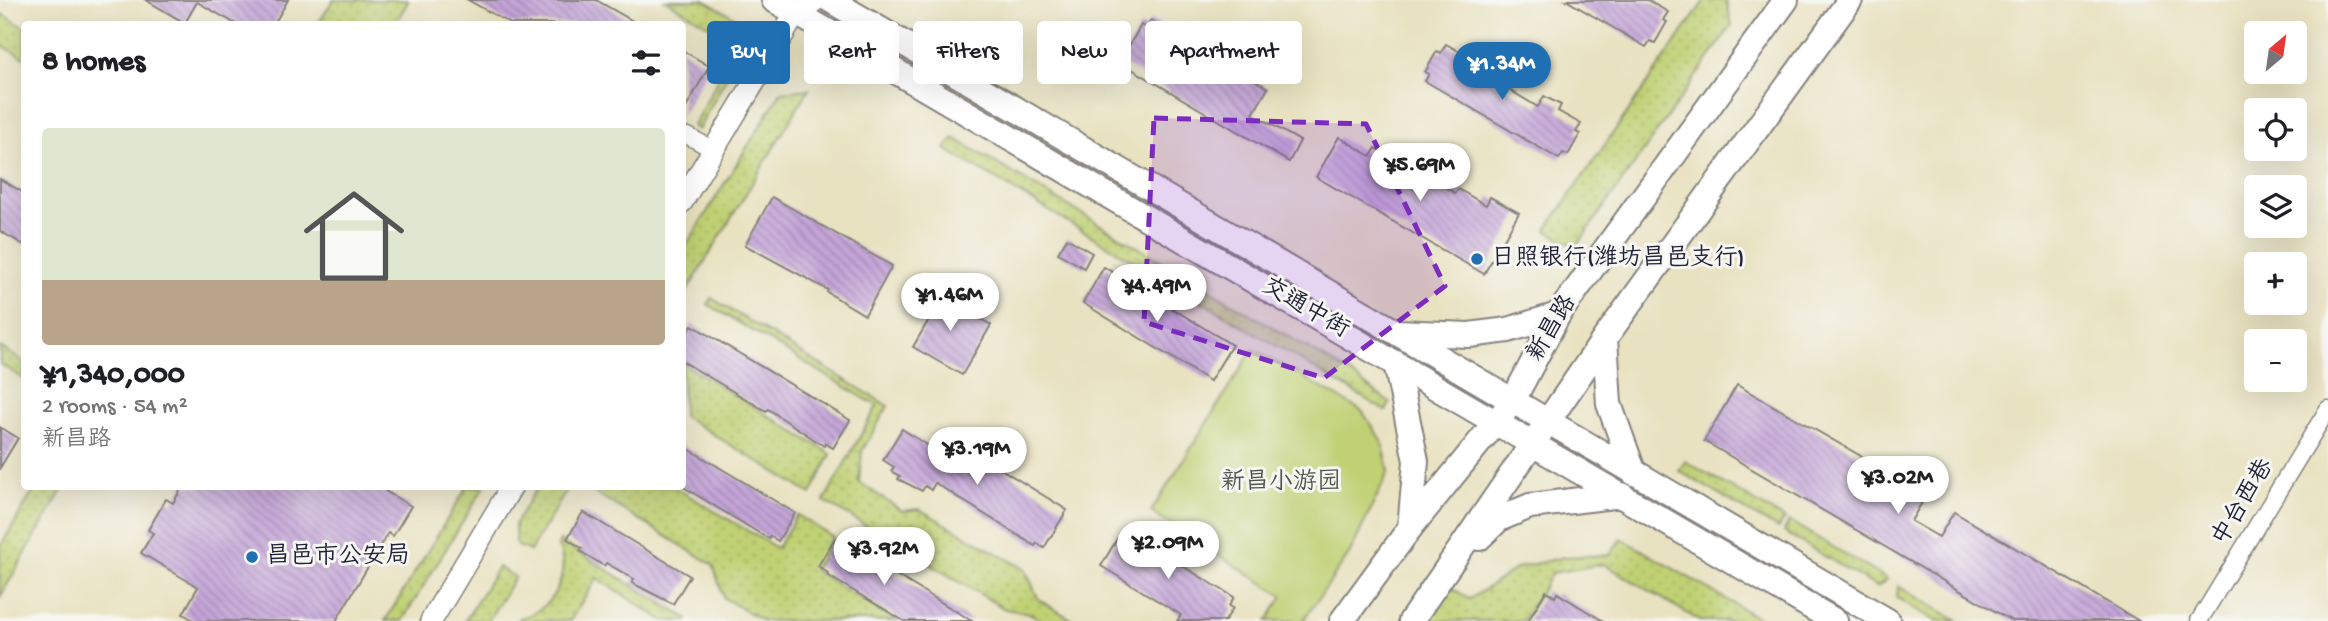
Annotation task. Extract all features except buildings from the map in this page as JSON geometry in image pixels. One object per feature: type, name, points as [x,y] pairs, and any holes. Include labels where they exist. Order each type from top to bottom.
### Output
[{"type":"main road","name":"交通中街","points":[[774,0],[806,7],[1396,363],[1497,421],[1541,433],[1634,473],[1888,621]]},
{"type":"main road","name":"交通中街","points":[[830,0],[1512,402],[1541,433],[1622,495],[1835,621]]},
{"type":"main road","name":"新昌路","points":[[1342,621],[1410,528],[1512,402],[1558,315],[1786,0]]},
{"type":"main road","name":"新昌路","points":[[1412,621],[1605,338],[1850,0]]},
{"type":"main road","points":[[1392,331],[1469,335],[1508,330],[1558,315]]},
{"type":"main road","points":[[1605,338],[1609,404],[1634,473]]},
{"type":"main road","points":[[1396,363],[1416,460],[1410,528]]},
{"type":"main road","points":[[1452,562],[1499,519],[1530,506],[1622,495]]},
{"type":"street","points":[[686,196],[806,7]]},
{"type":"street","points":[[688,135],[714,150]]},
{"type":"street","name":"中台西巷","points":[[2199,621],[2328,409]]},
{"type":"street","points":[[431,621],[510,490]]},
{"type":"highlighted area","points":[[1154,118],[1366,124],[1445,286],[1324,378],[1144,322]]},
{"type":"green space","points":[[333,0],[409,0],[397,21],[320,21]]},
{"type":"green space","points":[[665,0],[704,0],[737,21],[707,21],[707,24]]},
{"type":"green space","points":[[1705,0],[1726,0],[1732,25],[1576,247],[1546,230]]},
{"type":"green space","points":[[0,13],[21,25],[21,56],[0,44]]},
{"type":"green space","points":[[716,84],[723,84],[698,130],[693,126]]},
{"type":"green space","points":[[809,89],[686,293],[686,246],[781,92]]},
{"type":"green space","points":[[954,138],[1348,372],[1390,403],[1386,411],[945,149]]},
{"type":"green space","points":[[711,298],[888,406],[862,451],[859,482],[902,511],[919,509],[1025,569],[1039,600],[1075,621],[1043,621],[1029,613],[1005,609],[824,501],[877,406],[708,304]]},
{"type":"green space","points":[[0,347],[21,360],[21,377],[0,364]]},
{"type":"green space","name":"新昌小游园","points":[[1253,349],[1362,411],[1382,441],[1389,471],[1350,553],[1303,621],[1267,621],[1283,596],[1151,512]]},
{"type":"green space","points":[[686,365],[831,454],[811,494],[686,418]]},
{"type":"green space","points":[[1685,461],[1785,519],[1778,529],[1679,471]]},
{"type":"green space","points":[[34,490],[62,490],[0,597],[0,547]]},
{"type":"green space","points":[[465,490],[482,490],[402,621],[385,621]]},
{"type":"green space","points":[[535,490],[567,490],[530,551],[516,545],[515,524]]},
{"type":"green space","points":[[679,490],[777,548],[797,515],[833,537],[814,570],[897,621],[763,621],[724,598],[713,565],[592,491]]},
{"type":"green space","points":[[1789,521],[1887,579],[1877,587],[1784,532]]},
{"type":"green space","points":[[1621,538],[1763,621],[1700,621],[1604,564],[1552,573],[1523,621],[1426,621],[1450,587],[1470,599],[1517,568],[1564,557],[1610,555]]},
{"type":"green space","points":[[560,541],[688,619],[687,621],[664,621],[597,578],[570,621],[518,621],[541,608],[556,591],[563,569],[558,546]]},
{"type":"green space","points":[[498,567],[515,577],[488,621],[465,621]]},
{"type":"green space","points":[[1898,586],[1958,621],[1936,621],[1897,598]]},
{"type":"place","name":"日照银行(潍坊昌邑支行)","points":[[1477,259]]},
{"type":"place","name":"昌邑市公安局","points":[[252,557]]}]
